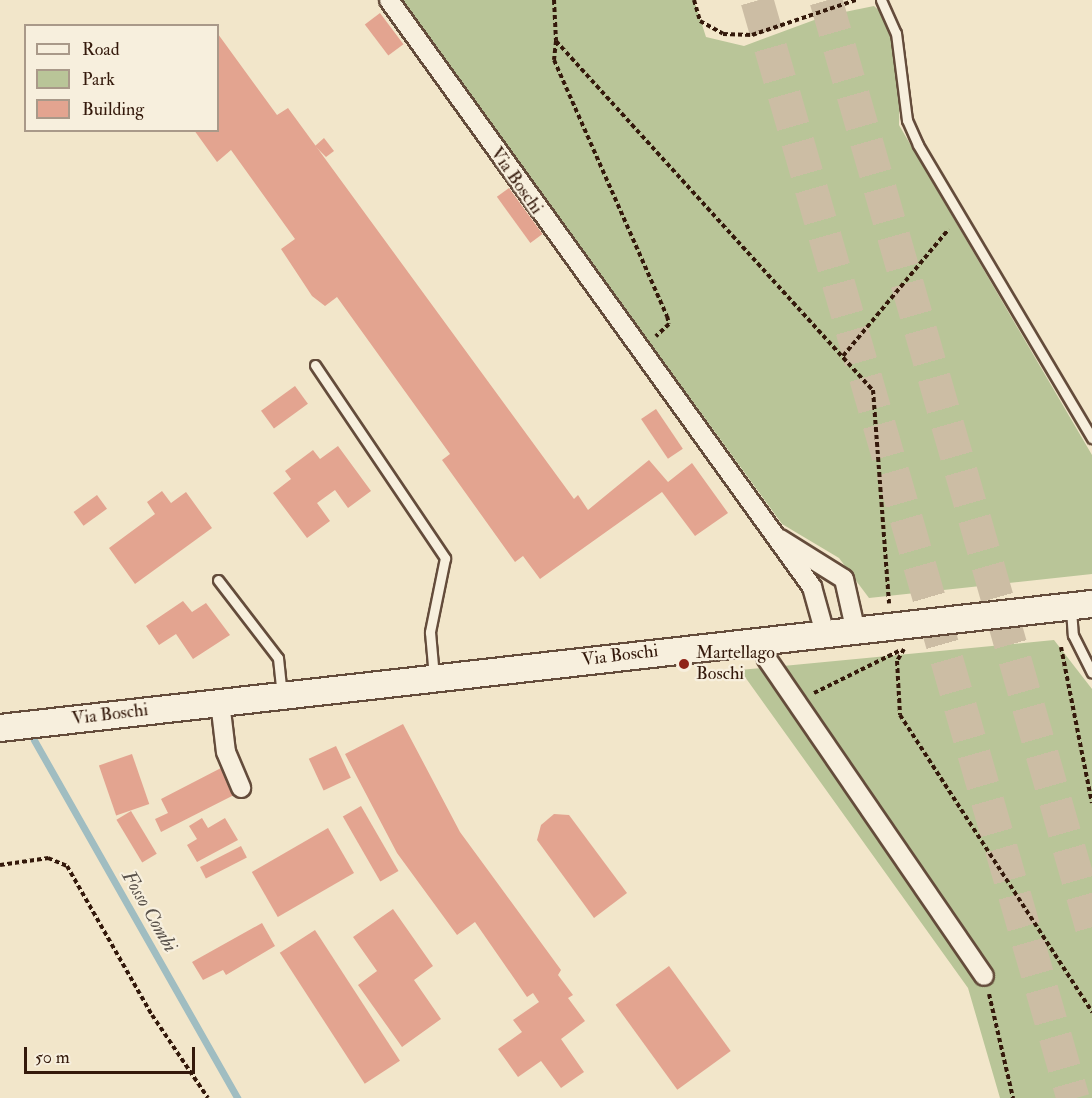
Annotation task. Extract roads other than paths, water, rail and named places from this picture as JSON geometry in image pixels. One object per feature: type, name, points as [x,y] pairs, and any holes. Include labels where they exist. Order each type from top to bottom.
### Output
[{"type":"main road","name":"Via Boschi","points":[[0,728],[824,630],[1074,614]]},
{"type":"street","name":"Via Boschi","points":[[389,0],[774,534],[820,601],[824,630]]},
{"type":"street","points":[[774,534],[844,579],[855,628]]},
{"type":"street","points":[[764,638],[767,659],[984,975]]},
{"type":"street","points":[[220,702],[226,752],[242,788]]},
{"type":"lane","points":[[881,0],[896,33],[907,120],[1092,438]]},
{"type":"lane","points":[[315,365],[445,558],[430,632],[434,677]]},
{"type":"lane","points":[[218,580],[278,658],[282,694]]},
{"type":"lane","points":[[1074,614],[1083,663],[1092,673]]},
{"type":"waterway","name":"Fosso Combi","points":[[34,740],[237,1098]]},
{"type":"tunnel","points":[[757,0],[1073,1098]]},
{"type":"tunnel","points":[[826,0],[1092,928]]},
{"type":"place","name":"Martellago Boschi","points":[[684,664]]}]
